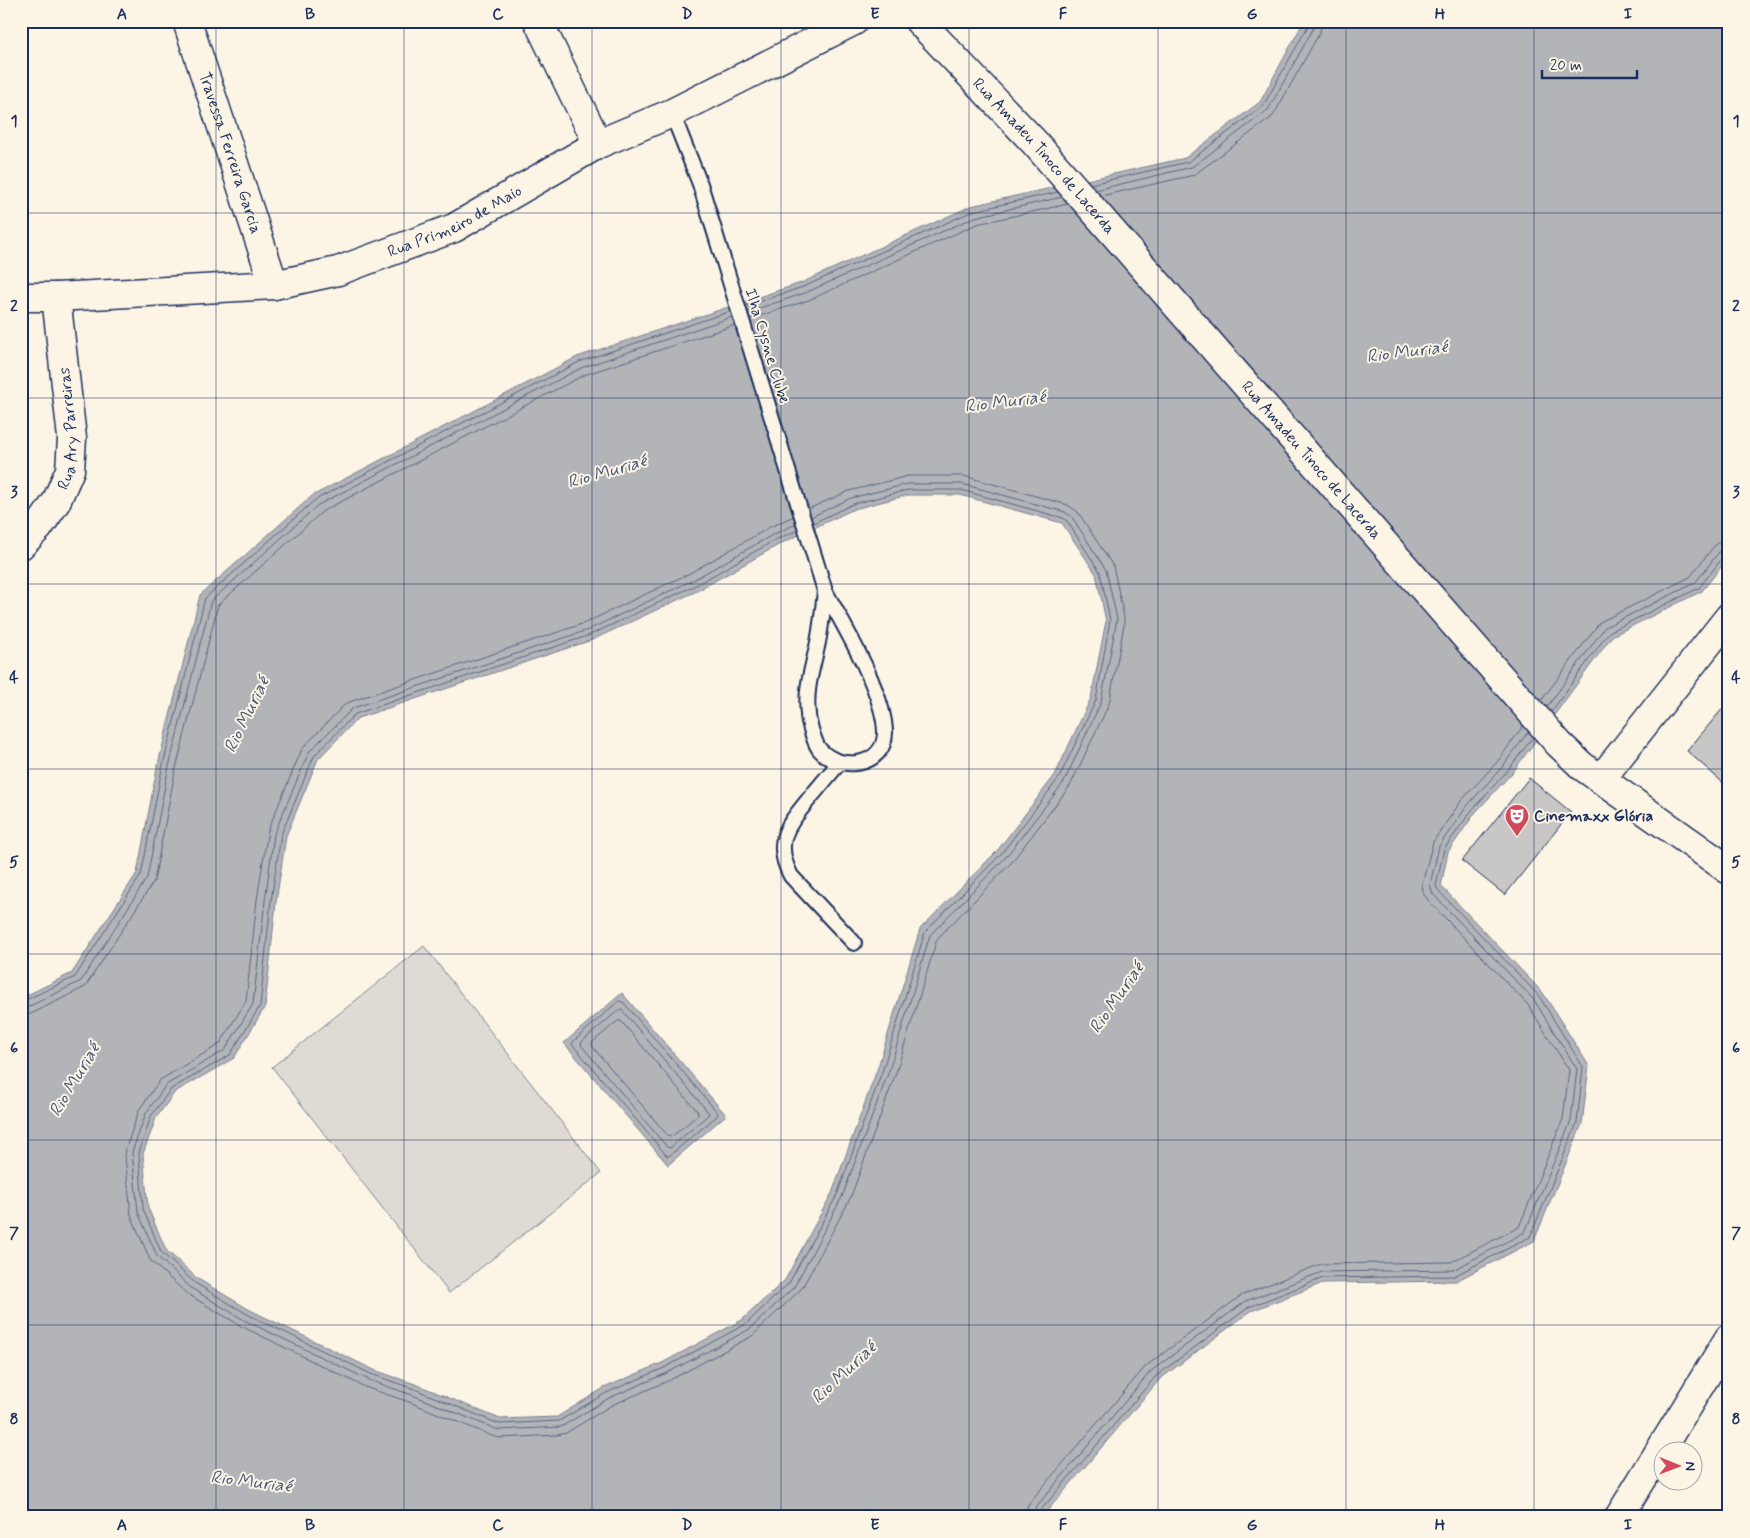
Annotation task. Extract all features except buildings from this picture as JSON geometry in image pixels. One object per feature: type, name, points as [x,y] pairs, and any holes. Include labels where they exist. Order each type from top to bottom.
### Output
[{"type":"main road","name":"Travessa Ferreira Garcia","points":[[186,21],[274,284]]},
{"type":"main road","points":[[538,21],[598,144]]},
{"type":"main road","name":"Rua Primeiro de Maio","points":[[21,297],[56,297],[274,284],[338,271],[454,228],[598,144],[672,113],[854,21]]},
{"type":"main road","name":"Rua Amadeu Tinoco de Lacerda","points":[[919,21],[1034,143],[1559,744],[1582,766],[1729,870]]},
{"type":"main road","name":"Rua Ary Parreiras","points":[[21,545],[40,527],[56,502],[70,470],[72,438],[56,297]]},
{"type":"main road","points":[[1601,779],[1729,617]]},
{"type":"main road","points":[[1619,1517],[1729,1338]]},
{"type":"lane","name":"Ilha Cysne Clube","points":[[672,113],[700,184],[825,590],[866,670],[880,702],[885,730],[884,744],[876,754],[865,761],[852,764],[839,762],[827,757],[818,748],[808,715],[808,682],[818,646],[825,590]]},
{"type":"lane","points":[[839,762],[790,822],[784,835],[782,849],[785,864],[792,876],[854,943]]},
{"type":"shaded area","points":[[424,946],[601,1173],[449,1293],[272,1067]]},
{"type":"water","name":"Rio Muriaé","points":[[1304,21],[1729,21],[1729,557],[1702,591],[1612,636],[1512,773],[1475,813],[1448,852],[1441,886],[1543,993],[1589,1066],[1582,1124],[1534,1241],[1456,1281],[1323,1283],[1251,1311],[1160,1379],[1042,1517],[21,1517],[21,998],[72,973],[137,873],[157,768],[200,595],[312,496],[577,357],[801,283],[971,206],[1185,158],[1260,102]],"holes":[[[908,495],[960,495],[1062,523],[1096,574],[1106,621],[1091,698],[1055,775],[997,851],[920,929],[878,1067],[832,1193],[785,1280],[742,1320],[662,1363],[604,1388],[557,1417],[500,1419],[418,1385],[374,1370],[250,1310],[198,1279],[166,1250],[148,1208],[143,1154],[156,1118],[175,1092],[234,1058],[265,1007],[276,902],[286,836],[318,759],[358,718],[592,640],[699,590],[780,544],[854,509]]]},
{"type":"water","points":[[622,993],[726,1115],[668,1165],[564,1043]]},
{"type":"place","name":"Cinemaxx Glória","points":[[1517,837]]}]
